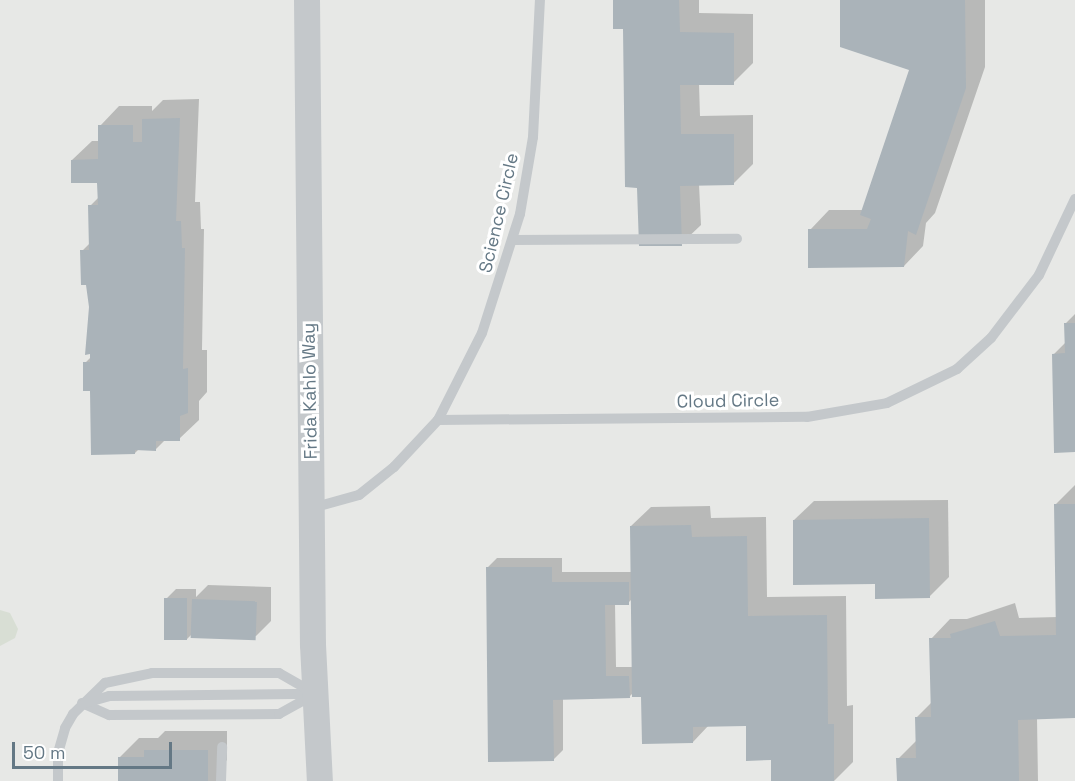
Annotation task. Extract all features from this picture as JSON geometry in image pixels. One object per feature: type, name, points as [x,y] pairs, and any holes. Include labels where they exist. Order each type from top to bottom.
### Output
[{"type":"street","name":"Frida Kahlo Way","points":[[307,0],[311,508],[320,781]]},
{"type":"lane","name":"Science Circle","points":[[438,420],[482,333],[513,240],[533,136],[540,0]]},
{"type":"lane","name":"Cloud Circle","points":[[438,420],[807,417],[887,403],[957,369],[991,338],[1040,274],[1075,199]]},
{"type":"lane","points":[[513,240],[737,239]]},
{"type":"lane","points":[[311,508],[359,495],[394,467],[438,420]]},
{"type":"lane","points":[[58,781],[58,753],[65,728],[82,704],[105,683],[152,673],[279,673],[316,694]]},
{"type":"lane","points":[[82,704],[109,714],[279,714],[316,694]]},
{"type":"lane","points":[[82,704],[109,696],[316,694]]},
{"type":"lane","points":[[221,781],[222,747]]},
{"type":"shaded area","points":[[0,0],[1075,0],[1075,781],[0,781]]},
{"type":"shaded area","points":[[0,610],[10,613],[18,629],[15,638],[0,646]]},
{"type":"building","points":[[613,0],[679,0],[680,32],[734,33],[734,85],[680,85],[681,134],[734,134],[734,185],[680,186],[682,246],[639,246],[637,188],[625,187],[623,29],[613,29]]},
{"type":"building","points":[[840,0],[965,0],[966,88],[916,235],[908,231],[904,267],[808,268],[808,229],[867,229],[871,219],[860,215],[909,70],[840,47]]},
{"type":"building","points":[[180,118],[176,221],[181,221],[182,248],[185,248],[183,369],[188,368],[188,413],[180,416],[180,441],[156,441],[156,451],[135,450],[135,454],[91,455],[90,391],[83,391],[83,362],[90,362],[90,354],[85,355],[89,307],[86,285],[81,285],[80,250],[89,250],[88,205],[98,205],[97,183],[71,183],[71,160],[98,159],[98,125],[133,125],[133,142],[142,142],[142,119]]},
{"type":"building","points":[[1064,323],[1075,323],[1075,452],[1054,453],[1052,354],[1065,353]]},
{"type":"building","points":[[1054,504],[1075,504],[1075,718],[1018,720],[1019,781],[897,781],[896,758],[916,758],[915,717],[931,717],[929,638],[951,638],[950,634],[995,621],[1000,636],[1056,635]]},
{"type":"building","points":[[929,518],[930,598],[875,599],[875,584],[793,585],[793,520]]},
{"type":"building","points":[[691,525],[692,537],[747,536],[748,616],[827,615],[828,724],[834,724],[834,781],[771,781],[771,760],[746,761],[746,726],[693,727],[693,743],[642,744],[641,697],[632,697],[630,526]]},
{"type":"building","points":[[486,567],[552,567],[552,582],[629,582],[629,605],[605,605],[606,676],[629,676],[630,698],[553,700],[554,761],[488,762]]},
{"type":"building","points":[[164,598],[187,598],[187,640],[164,640]]},
{"type":"building","points":[[192,599],[257,601],[256,640],[191,638]]},
{"type":"building","points":[[144,750],[208,750],[208,781],[118,781],[118,757],[144,757]]}]
